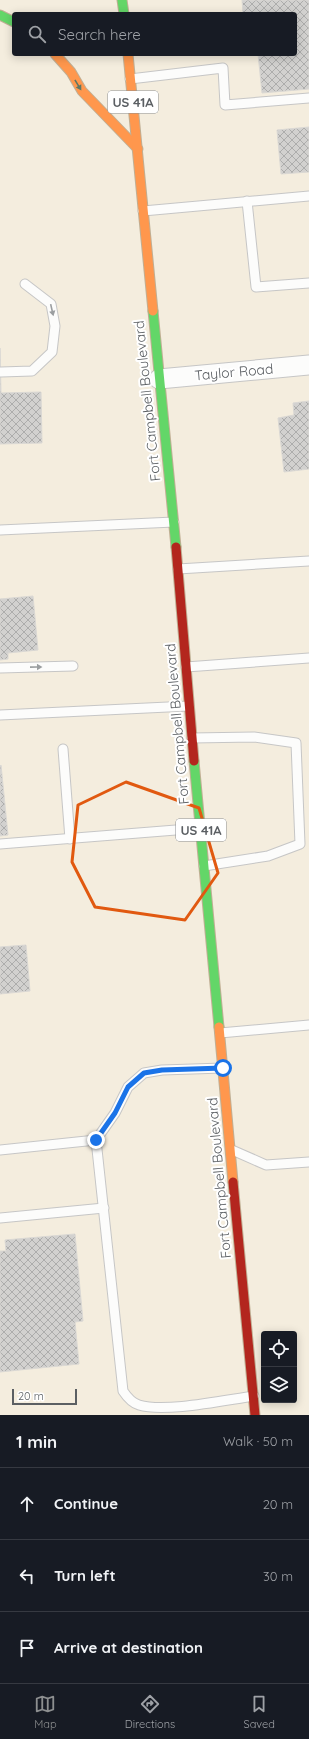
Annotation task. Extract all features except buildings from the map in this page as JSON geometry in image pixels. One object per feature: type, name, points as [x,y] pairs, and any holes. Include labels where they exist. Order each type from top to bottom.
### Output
[{"type":"highway","points":[[122,0],[124,12]]},
{"type":"highway","points":[[0,15],[12,21]]},
{"type":"highway","points":[[57,56],[71,72],[82,91],[138,149]]},
{"type":"highway","name":"Fort Campbell Boulevard","points":[[128,56],[138,149],[158,379],[174,522],[189,706],[255,1415]]},
{"type":"street","name":"Taylor Road","points":[[158,379],[309,365]]},
{"type":"lane","points":[[130,79],[223,68],[226,105],[309,98]]},
{"type":"lane","points":[[143,211],[309,196]]},
{"type":"lane","points":[[247,202],[256,287],[309,283]]},
{"type":"lane","points":[[1,372],[32,371],[52,352],[56,326],[51,304],[25,284]]},
{"type":"lane","points":[[0,530],[174,522]]},
{"type":"lane","points":[[178,569],[309,560]]},
{"type":"lane","points":[[186,667],[309,658]]},
{"type":"lane","points":[[0,668],[73,666]]},
{"type":"lane","points":[[0,715],[189,706]]},
{"type":"lane","points":[[192,738],[254,738],[296,743],[300,844],[268,856],[204,866]]},
{"type":"lane","points":[[63,749],[70,839]]},
{"type":"lane","points":[[0,844],[201,828]]},
{"type":"lane","points":[[220,1033],[309,1025]]},
{"type":"lane","points":[[223,1068],[162,1070],[144,1073],[128,1087],[115,1113],[96,1140],[123,1391],[128,1398],[138,1405],[158,1408],[254,1396]]},
{"type":"lane","points":[[0,1150],[96,1140]]},
{"type":"lane","points":[[231,1150],[266,1165],[309,1162]]},
{"type":"lane","points":[[0,1218],[104,1208]]},
{"type":"highlighted area","points":[[126,782],[199,808],[218,873],[185,920],[95,907],[72,862],[78,805]]},
{"type":"shaded area","points":[[0,0],[309,0],[309,1415],[0,1415]]},
{"type":"traffic: fast","points":[[122,0],[124,12]]},
{"type":"traffic: fast","points":[[0,15],[12,21]]},
{"type":"traffic: fast","points":[[153,311],[176,547]]},
{"type":"traffic: fast","points":[[194,761],[219,1027]]},
{"type":"traffic: slow","points":[[57,56],[71,72],[82,91],[138,149]]},
{"type":"traffic: slow","points":[[128,56],[153,311]]},
{"type":"traffic: slow","points":[[219,1027],[233,1182]]},
{"type":"traffic: jam","points":[[176,547],[194,761]]},
{"type":"traffic: jam","points":[[233,1182],[255,1415]]},
{"type":"route","points":[[96,1140],[115,1113],[128,1087],[144,1073],[162,1070],[223,1068]]}]
